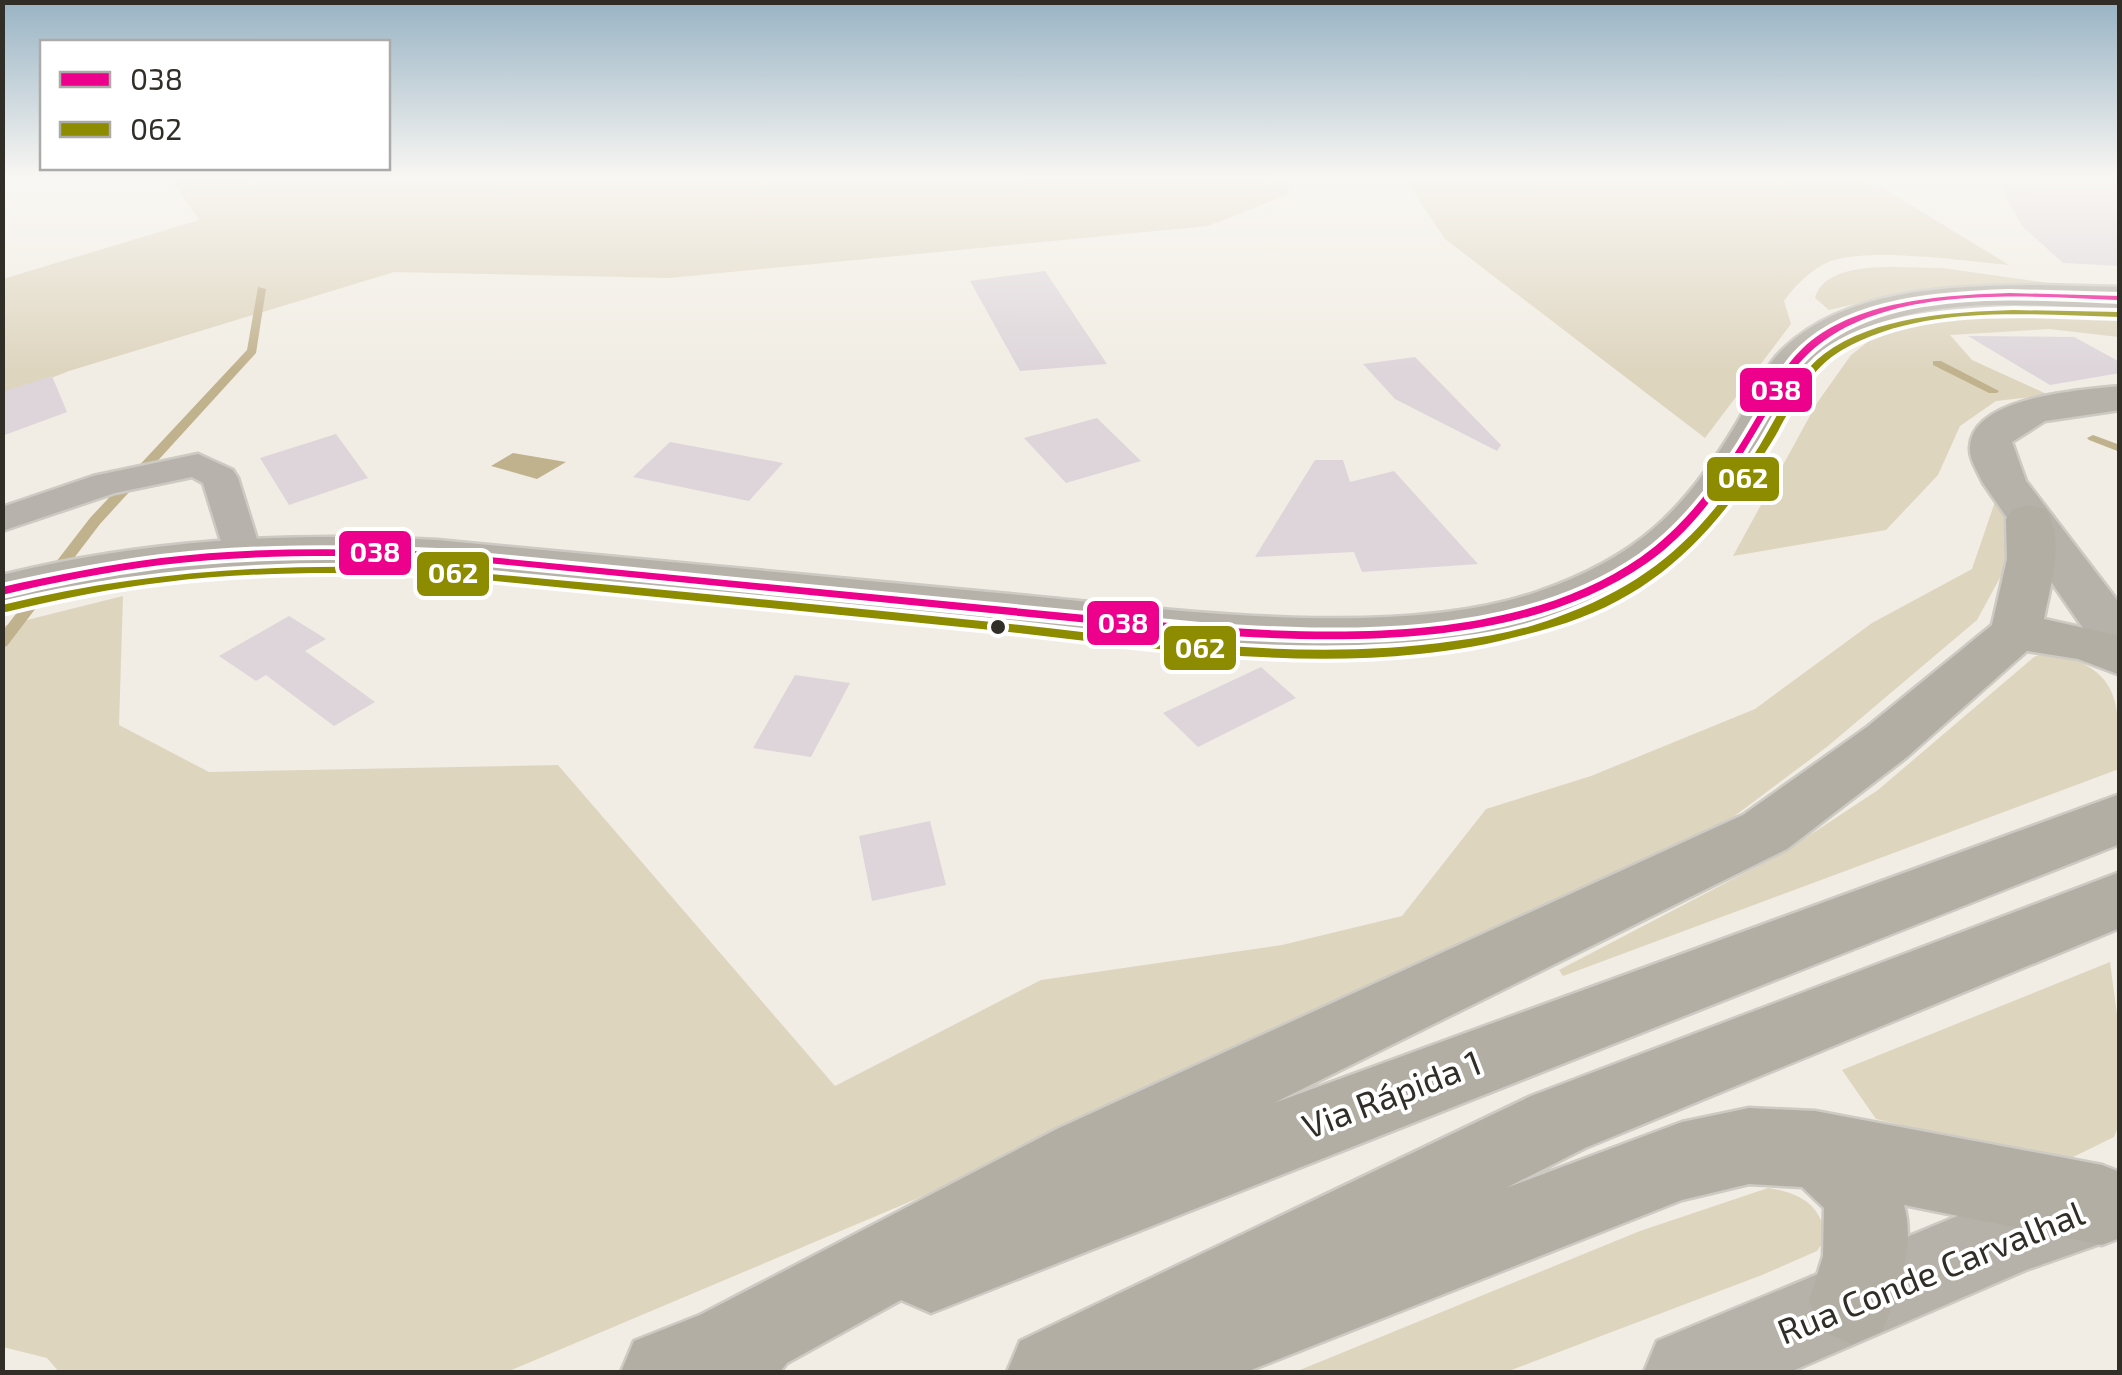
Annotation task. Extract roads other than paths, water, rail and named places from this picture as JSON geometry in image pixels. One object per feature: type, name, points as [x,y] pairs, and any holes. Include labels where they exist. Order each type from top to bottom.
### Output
[{"type":"highway","points":[[692,1363],[1085,1156],[1765,832],[1887,742],[2016,632],[2031,559],[2030,519]]},
{"type":"highway","points":[[2016,632],[2088,643],[2120,657]]},
{"type":"highway","name":"Via Rápida 1","points":[[692,1363],[2120,818]]},
{"type":"highway","points":[[1051,1372],[1558,1122],[2120,899]]},
{"type":"highway","points":[[1135,1372],[1682,1160],[1748,1146],[1815,1149],[2111,1201]]},
{"type":"highway","points":[[1815,1149],[1846,1172],[1863,1198],[1866,1258],[1852,1300]]},
{"type":"main road","points":[[2,592],[157,561],[313,547],[437,555],[1187,628],[1308,636],[1416,630],[1544,606],[1585,591],[1652,556],[1702,517],[1796,357],[1840,326],[1937,301],[2120,298]]},
{"type":"main road","points":[[2120,398],[2024,416],[1996,431],[1991,441],[1992,456],[2030,519],[2120,642]]},
{"type":"main road","name":"Rua Conde Carvalhal","points":[[1688,1372],[2020,1231],[2111,1201]]},
{"type":"street","points":[[2,520],[106,484],[198,465],[220,478],[241,552]]},
{"type":"waterway","points":[[2,643],[95,521],[252,351],[261,289]]},
{"type":"waterway","points":[[1937,363],[1993,391]]},
{"type":"waterway","points":[[2093,438],[2120,449]]}]
